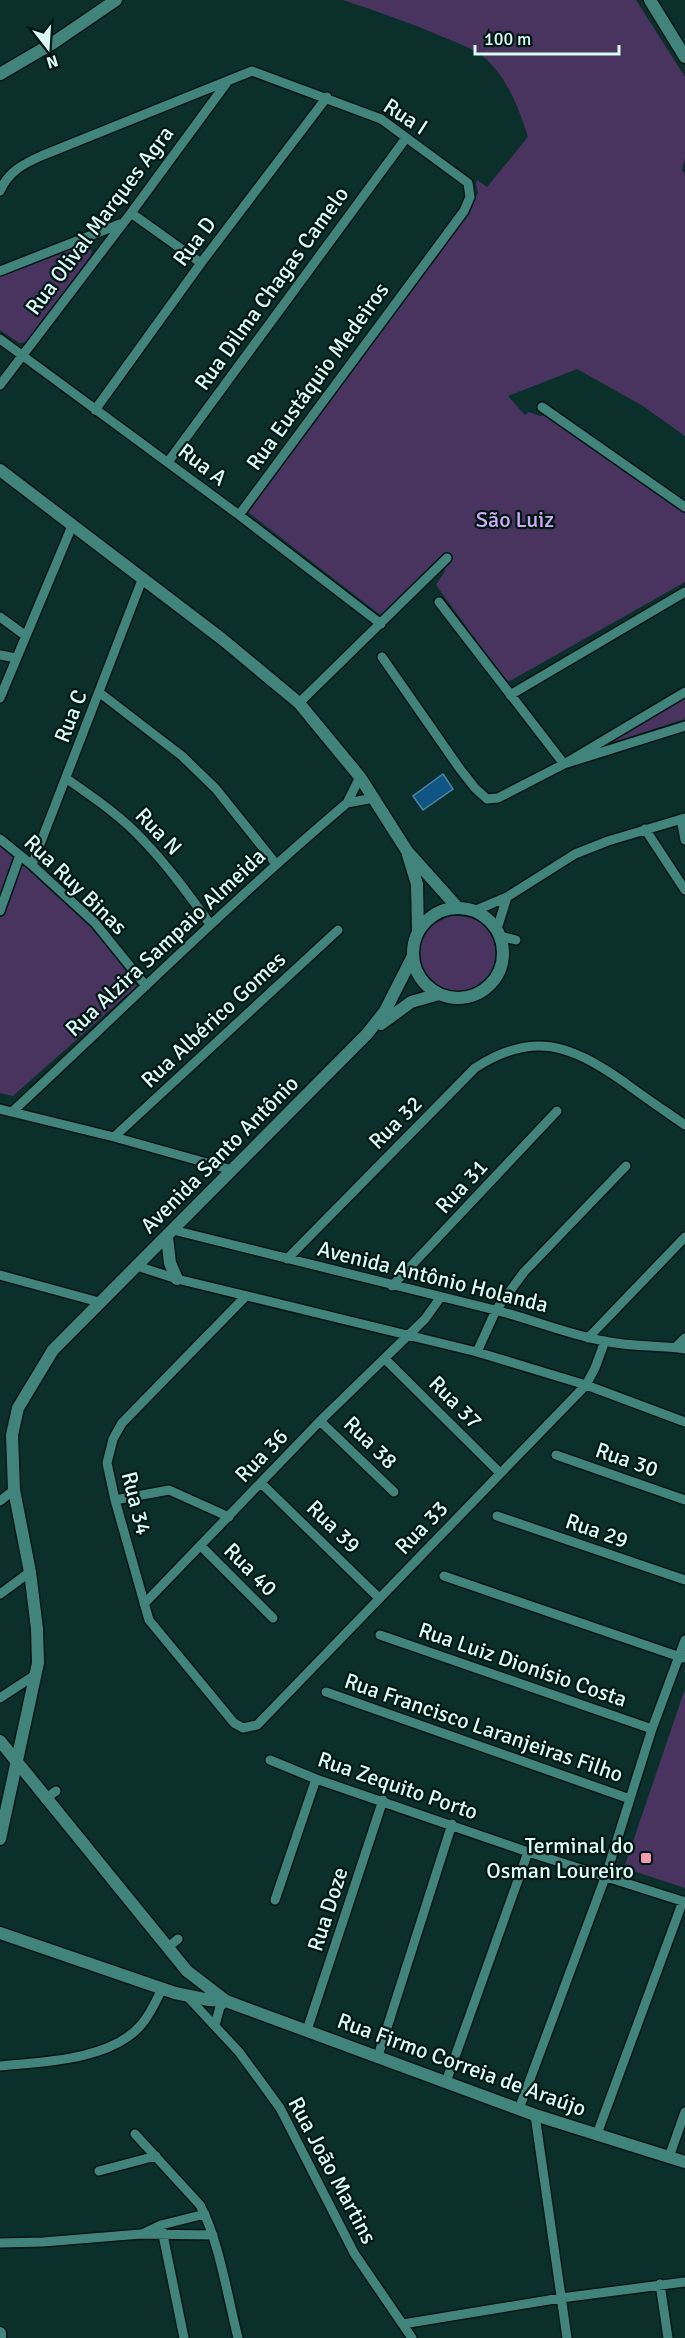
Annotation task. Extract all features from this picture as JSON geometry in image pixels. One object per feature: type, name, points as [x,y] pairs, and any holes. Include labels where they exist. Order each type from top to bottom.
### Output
[{"type":"street","points":[[0,74],[53,43],[116,0]]},
{"type":"street","points":[[650,0],[685,57]]},
{"type":"street","name":"Rua I","points":[[0,191],[10,174],[22,165],[252,71],[381,119],[468,183],[470,197],[464,211],[426,261]]},
{"type":"street","name":"Rua Olival Marques Agra","points":[[0,385],[131,213],[229,79]]},
{"type":"street","name":"Rua D","points":[[95,410],[201,263],[327,97]]},
{"type":"street","name":"Rua Dilma Chagas Camelo","points":[[168,462],[406,138]]},
{"type":"street","points":[[131,213],[201,263]]},
{"type":"street","points":[[0,271],[122,223]]},
{"type":"street","name":"Rua Eustáquio Medeiros","points":[[239,515],[426,261]]},
{"type":"street","name":"Rua A","points":[[1,340],[239,515],[381,624]]},
{"type":"street","points":[[542,407],[685,507]]},
{"type":"street","points":[[0,470],[222,639],[299,703],[360,777],[407,851],[458,908]]},
{"type":"street","points":[[0,698],[72,526]]},
{"type":"street","points":[[299,703],[447,558]]},
{"type":"street","name":"Rua C","points":[[32,865],[142,580]]},
{"type":"street","points":[[510,695],[685,592]]},
{"type":"street","points":[[440,602],[564,764]]},
{"type":"street","points":[[0,617],[26,636]]},
{"type":"street","points":[[0,655],[16,658]]},
{"type":"street","points":[[382,657],[460,769],[487,799],[498,798],[564,764],[685,692]]},
{"type":"street","points":[[100,693],[182,756],[216,789],[276,864]]},
{"type":"street","points":[[564,764],[685,726]]},
{"type":"street","name":"Rua Alzira Sampaio Almeida","points":[[13,1112],[210,924],[347,803],[360,777]]},
{"type":"street","name":"Rua N","points":[[67,779],[107,808],[143,840],[176,878],[210,924]]},
{"type":"street","points":[[347,803],[374,798]]},
{"type":"street","points":[[474,910],[507,897],[575,854],[645,830],[683,819],[685,840]]},
{"type":"street","points":[[645,830],[685,890]]},
{"type":"street","name":"Rua Ruy Binas","points":[[0,839],[95,923],[146,986]]},
{"type":"street","points":[[407,851],[417,884],[417,932],[412,956],[420,979],[439,994],[454,998],[462,998],[483,991],[494,980],[501,966],[504,951],[499,933],[487,918],[474,910],[446,909],[434,914],[417,932]]},
{"type":"street","points":[[0,911],[20,855]]},
{"type":"street","points":[[499,933],[507,897]]},
{"type":"street","name":"Rua Albérico Gomes","points":[[114,1137],[338,930]]},
{"type":"street","points":[[499,933],[516,940]]},
{"type":"street","name":"Avenida Santo Antônio","points":[[368,1034],[385,1011],[412,956]]},
{"type":"street","name":"Avenida Santo Antônio","points":[[0,1839],[4,1811],[38,1664],[37,1629],[30,1572],[14,1490],[12,1435],[18,1408],[52,1350],[368,1034],[411,1002],[439,994]]},
{"type":"street","name":"Rua 32","points":[[287,1259],[475,1068],[496,1054],[522,1047],[548,1046],[569,1050],[595,1062],[685,1125]]},
{"type":"street","points":[[0,1109],[114,1137],[232,1170]]},
{"type":"street","name":"Rua 31","points":[[392,1286],[557,1112]]},
{"type":"street","points":[[477,1352],[496,1311],[524,1272],[627,1166]]},
{"type":"street","points":[[170,1233],[170,1263],[177,1279]]},
{"type":"street","name":"Avenida Antônio Holanda","points":[[170,1233],[287,1259],[496,1311],[588,1338],[633,1346],[653,1345],[680,1348]]},
{"type":"street","points":[[588,1338],[685,1237]]},
{"type":"street","points":[[137,1266],[177,1279],[477,1352],[586,1385],[685,1422]]},
{"type":"street","points":[[0,1275],[99,1302]]},
{"type":"street","name":"Rua 34","points":[[246,1296],[122,1424],[113,1439],[107,1463],[115,1500],[149,1620],[162,1639],[234,1724],[250,1728]]},
{"type":"street","name":"Rua 36","points":[[144,1604],[320,1421],[425,1319],[440,1298]]},
{"type":"street","points":[[680,1348],[685,1338]]},
{"type":"street","name":"Rua 33","points":[[250,1728],[257,1725],[586,1385],[605,1341]]},
{"type":"street","name":"Rua 37","points":[[385,1359],[500,1473]]},
{"type":"street","name":"Rua 38","points":[[320,1421],[394,1492]]},
{"type":"street","name":"Rua 30","points":[[556,1455],[685,1500]]},
{"type":"street","name":"Rua 39","points":[[261,1483],[379,1598]]},
{"type":"street","points":[[0,1501],[14,1490]]},
{"type":"street","points":[[115,1500],[169,1490],[229,1517]]},
{"type":"street","name":"Rua 29","points":[[497,1516],[685,1580]]},
{"type":"street","name":"Rua 40","points":[[201,1546],[273,1618]]},
{"type":"street","points":[[0,1594],[30,1572]]},
{"type":"street","points":[[444,1576],[682,1658]]},
{"type":"street","name":"Rua Luiz Dionísio Costa","points":[[380,1635],[652,1729]]},
{"type":"street","points":[[519,2109],[606,1875],[652,1729],[682,1658],[685,1640]]},
{"type":"street","points":[[0,1698],[35,1675]]},
{"type":"street","name":"Rua Francisco Laranjeiras Filho","points":[[326,1692],[630,1799]]},
{"type":"street","points":[[0,1741],[22,1735]]},
{"type":"street","name":"Rua Firmo Correia de Araújo","points":[[0,1741],[42,1795],[70,1819],[187,1971],[226,2001]]},
{"type":"street","name":"Rua Zequito Porto","points":[[270,1760],[316,1779],[383,1800],[528,1852],[606,1875],[684,1902]]},
{"type":"street","points":[[275,1900],[316,1779]]},
{"type":"street","points":[[11,1788],[30,1787],[42,1795],[56,1791]]},
{"type":"street","name":"Rua Doze","points":[[307,2030],[383,1800]]},
{"type":"street","points":[[378,2056],[452,1824]]},
{"type":"street","points":[[446,2082],[528,1852]]},
{"type":"street","points":[[597,2134],[684,1902]]},
{"type":"street","name":"Rua Firmo Correia de Araújo","points":[[0,1933],[162,1989],[209,2000],[226,2001],[535,2115],[685,2162]]},
{"type":"street","points":[[167,1947],[178,1939]]},
{"type":"street","points":[[181,1994],[187,1971]]},
{"type":"street","points":[[0,2066],[78,2056],[123,2041],[141,2026],[162,1989]]},
{"type":"street","name":"Rua João Martins","points":[[181,1994],[215,2025],[239,2052],[280,2108],[354,2253],[412,2338]]},
{"type":"street","points":[[215,2025],[220,2007],[226,2001]]},
{"type":"street","points":[[669,2157],[685,2112]]},
{"type":"street","points":[[535,2115],[567,2338]]},
{"type":"street","points":[[135,2134],[200,2205],[205,2214],[213,2235],[238,2338]]},
{"type":"street","points":[[99,2171],[156,2156]]},
{"type":"street","points":[[0,2243],[141,2234],[161,2230],[205,2214]]},
{"type":"street","points":[[161,2230],[213,2235]]},
{"type":"street","points":[[161,2230],[184,2338]]},
{"type":"street","points":[[403,2324],[561,2298],[685,2282]]},
{"type":"street","points":[[660,2284],[668,2338]]},
{"type":"street","points":[[0,2333],[0,2338]]},
{"type":"green space","name":"São Luiz","points":[[343,0],[636,0],[685,77],[685,159],[682,170],[685,175],[685,436],[643,406],[577,369],[508,396],[525,415],[529,412],[540,416],[547,415],[685,511],[685,582],[510,681],[505,680],[436,585],[449,563],[447,558],[441,556],[384,613],[379,614],[247,509],[472,204],[478,193],[477,180],[487,187],[528,137],[509,89],[498,72],[481,55],[418,27]]},
{"type":"green space","points":[[78,244],[88,245],[92,252],[90,257],[28,342],[19,343],[0,330],[0,276]]},
{"type":"green space","points":[[685,696],[685,719],[601,746]]},
{"type":"green space","points":[[0,841],[94,928],[137,986],[13,1096],[0,1093]]},
{"type":"green space","points":[[450,916],[468,917],[478,921],[489,932],[495,946],[495,962],[489,976],[461,994],[443,989],[432,982],[421,962],[420,946],[426,932],[440,920]]},
{"type":"green space","points":[[685,1689],[685,1888],[624,1868]]},
{"type":"water","points":[[443,774],[453,789],[423,810],[413,796]]},
{"type":"place","name":"Terminal do Osman Loureiro","points":[[646,1858]]}]
